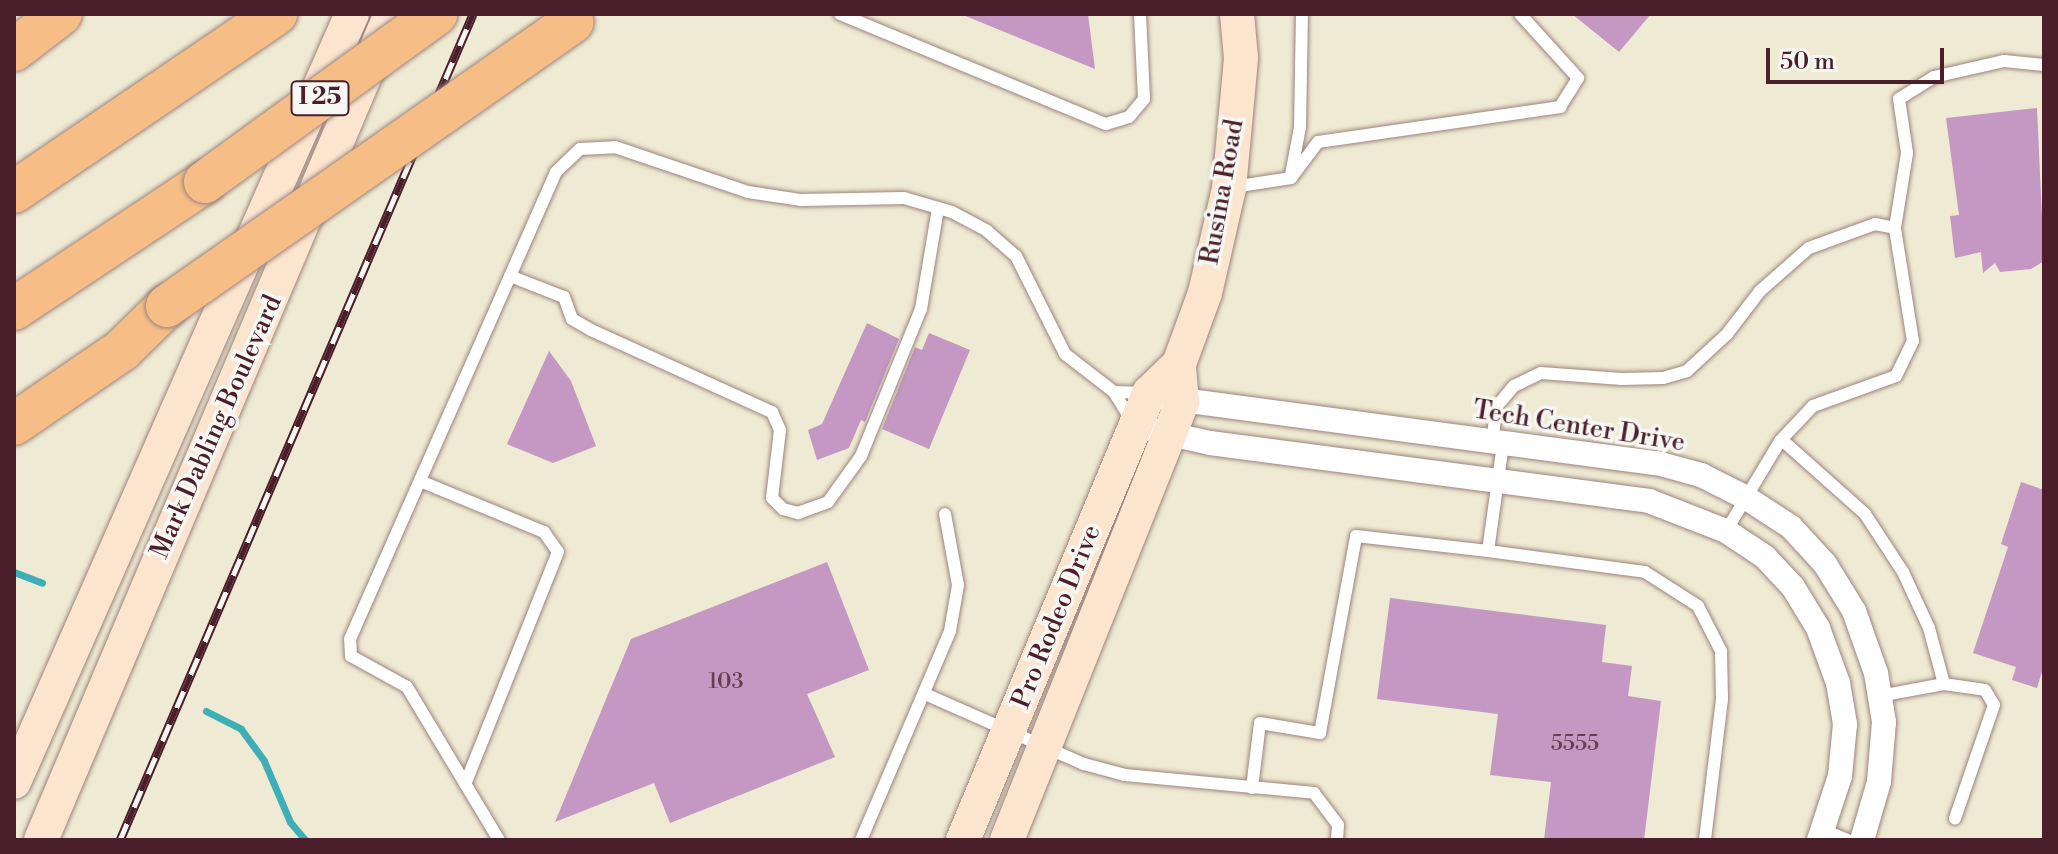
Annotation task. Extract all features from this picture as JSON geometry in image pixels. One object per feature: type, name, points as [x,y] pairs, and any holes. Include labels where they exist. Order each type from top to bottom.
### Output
[{"type":"highway","points":[[14,50],[61,14]]},
{"type":"highway","name":"I 25","points":[[14,309],[205,182],[436,14]]},
{"type":"highway","points":[[14,424],[167,306],[578,18]]},
{"type":"highway","points":[[14,192],[262,25]]},
{"type":"highway","points":[[14,400],[118,344]]},
{"type":"street","name":"Mark Dabling Boulevard","points":[[14,782],[68,650],[352,14]]},
{"type":"street","name":"Mark Dabling Boulevard","points":[[41,840],[391,14]]},
{"type":"street","name":"Rusina Road","points":[[1182,402],[1179,364],[1205,293],[1229,188],[1241,58],[1237,14]]},
{"type":"street","name":"Rusina Road","points":[[1149,393],[1179,364]]},
{"type":"street","name":"Tech Center Drive","points":[[1149,393],[1182,402],[1657,463],[1745,497],[1791,527],[1825,564],[1854,611],[1880,696],[1884,722],[1879,782],[1862,840]]},
{"type":"street","name":"Pro Rodeo Drive","points":[[963,840],[1149,393]]},
{"type":"street","name":"Pro Rodeo Drive","points":[[1007,840],[1047,747],[1182,402]]},
{"type":"street","points":[[1135,425],[1170,435],[1649,501],[1726,531],[1765,557],[1793,587],[1818,628],[1838,683],[1845,724],[1840,776],[1822,835]]},
{"type":"street","points":[[14,729],[38,668],[68,650]]},
{"type":"lane","points":[[840,14],[1106,124],[1129,117],[1144,99],[1140,14]]},
{"type":"lane","points":[[1291,178],[1300,127],[1302,14]]},
{"type":"lane","points":[[1229,188],[1291,178],[1318,142],[1560,107],[1578,78],[1520,14]]},
{"type":"lane","points":[[1726,531],[1782,440],[1813,406],[1896,376],[1913,341],[1895,228],[1907,153],[1899,99],[1934,77],[2004,61],[2044,65]]},
{"type":"lane","points":[[499,840],[407,687],[351,656],[350,639],[556,172],[580,149],[615,147],[748,192],[801,200],[904,198],[938,208],[987,231],[1016,256],[1065,354],[1114,392],[1135,425]]},
{"type":"lane","points":[[510,276],[564,297],[572,319],[591,330],[772,412],[780,430],[772,498],[783,509],[798,513],[828,502],[861,456],[921,309],[938,208]]},
{"type":"lane","points":[[1488,551],[1498,481],[1497,406],[1514,386],[1541,373],[1622,379],[1663,378],[1687,371],[1727,334],[1760,291],[1809,248],[1875,224],[1895,228]]},
{"type":"lane","points":[[1114,392],[1149,393]]},
{"type":"lane","points":[[1782,440],[1865,514],[1903,572],[1929,628],[1944,684]]},
{"type":"lane","points":[[420,481],[544,532],[558,552],[465,784]]},
{"type":"lane","points":[[861,840],[950,631],[958,585],[945,514]]},
{"type":"lane","points":[[1252,788],[1260,723],[1320,733],[1356,536],[1488,551],[1645,572],[1698,606],[1721,651],[1722,699],[1705,840]]},
{"type":"lane","points":[[1880,696],[1944,684],[1985,690],[1994,705],[1955,818]]},
{"type":"lane","points":[[925,694],[1010,733],[1125,775],[1314,793],[1338,825],[1337,840]]},
{"type":"lane","points":[[1822,835],[1848,840]]},
{"type":"building","points":[[1088,14],[1095,69],[963,15]]},
{"type":"building","points":[[1572,14],[1651,14],[1619,52]]},
{"type":"building","points":[[2037,108],[2044,261],[2031,269],[2000,272],[1995,263],[1983,273],[1981,252],[1955,258],[1950,216],[1959,215],[1946,118]]},
{"type":"building","points":[[867,323],[899,339],[865,422],[861,420],[849,448],[817,460],[808,430],[822,424]]},
{"type":"building","points":[[929,333],[970,350],[929,449],[882,429],[915,347],[922,350]]},
{"type":"building","points":[[549,351],[571,381],[596,446],[553,463],[507,444]]},
{"type":"building","points":[[2021,482],[2044,490],[2044,665],[2037,688],[2012,680],[2016,667],[1973,653],[2008,547],[2001,544]]},
{"type":"building","points":[[827,562],[869,670],[807,694],[835,757],[670,823],[654,783],[555,822],[631,639]]},
{"type":"building","points":[[1390,598],[1606,625],[1602,662],[1632,666],[1628,696],[1661,701],[1644,840],[1544,840],[1551,782],[1490,775],[1498,714],[1377,699]]},
{"type":"waterway","points":[[14,572],[42,583]]},
{"type":"waterway","points":[[206,711],[241,729],[264,761],[290,822],[305,840]]},
{"type":"railway","points":[[120,840],[473,14]]}]
